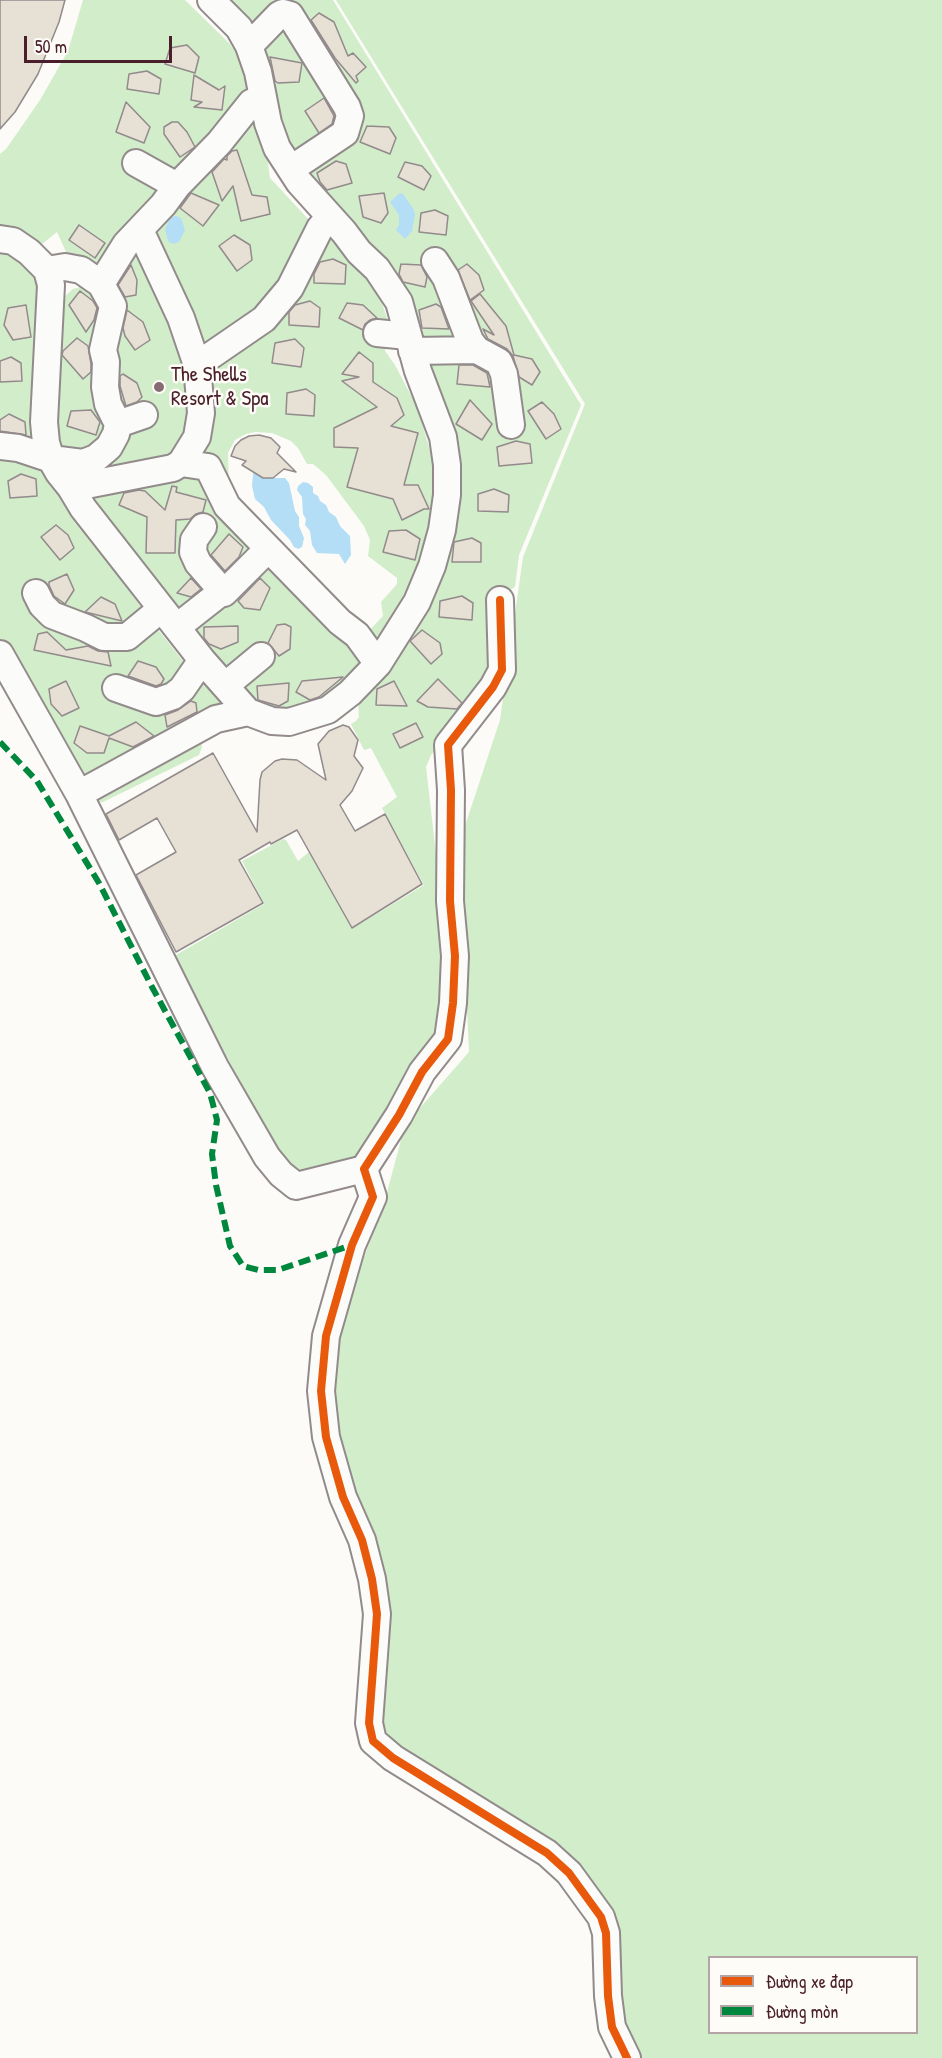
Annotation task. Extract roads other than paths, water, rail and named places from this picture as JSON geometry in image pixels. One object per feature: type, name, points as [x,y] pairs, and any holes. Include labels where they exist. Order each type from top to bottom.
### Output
[{"type":"street","points":[[0,239],[13,241],[29,252],[47,270],[51,285],[44,422],[46,443],[51,459],[83,508],[202,660],[248,712],[272,721],[288,722],[328,710],[350,693],[378,664],[417,602],[432,566],[442,530],[447,495],[447,465],[443,437],[410,343],[399,302],[377,269],[359,252],[299,182],[277,148],[268,123],[249,46],[239,28],[211,0]]},
{"type":"street","points":[[249,46],[279,15],[283,13],[290,15],[347,107],[350,116],[345,133],[291,169]]},
{"type":"street","points":[[101,284],[126,244],[219,143],[251,103],[263,96]]},
{"type":"street","points":[[136,163],[177,186]]},
{"type":"street","points":[[197,365],[264,319],[290,288],[320,228],[330,217]]},
{"type":"street","points":[[71,488],[173,468],[181,463],[197,437],[201,413],[197,365],[182,318],[140,230]]},
{"type":"street","points":[[435,261],[446,278],[470,341],[477,350]]},
{"type":"street","points":[[0,446],[18,448],[51,459],[83,464],[96,458],[109,447],[116,434],[117,424],[108,404],[105,387],[104,350],[113,306],[101,284],[81,270],[65,267],[47,270]]},
{"type":"street","points":[[377,333],[410,343],[477,350],[499,362],[504,374],[511,425]]},
{"type":"street","points":[[117,424],[144,415]]},
{"type":"street","points":[[181,463],[208,467],[227,506],[340,622],[357,635],[378,664]]},
{"type":"street","points":[[203,527],[194,540],[193,552],[198,563],[224,592]]},
{"type":"street","points":[[36,593],[42,605],[52,615],[104,637],[127,638],[224,592],[267,550]]},
{"type":"street","points":[[0,654],[79,794],[215,1067],[267,1157],[281,1174],[296,1186],[364,1169],[399,1115],[422,1072],[448,1039],[453,1003],[455,956],[450,901],[451,790],[448,745],[494,687],[502,670],[500,600]]},
{"type":"street","points":[[226,685],[261,656]]},
{"type":"street","points":[[116,688],[156,702],[173,696],[182,689],[202,660]]},
{"type":"street","points":[[79,794],[216,719],[248,712]]},
{"type":"street","points":[[364,1169],[373,1197],[352,1245],[326,1336],[321,1391],[326,1437],[343,1497],[362,1540],[372,1579],[377,1614],[369,1711],[373,1741],[393,1758],[547,1852],[570,1873],[601,1917],[606,1933],[608,1996],[612,2027],[627,2058]]},
{"type":"water","points":[[400,193],[414,210],[415,215],[412,231],[405,239],[396,230],[399,225],[399,215],[390,202]]},
{"type":"water","points":[[171,217],[181,218],[185,230],[179,242],[173,244],[168,241],[165,229]]},
{"type":"water","points":[[256,470],[263,478],[285,478],[289,483],[304,538],[302,547],[298,549],[294,547],[271,520],[264,507],[255,499],[252,486],[253,474]]},
{"type":"water","points":[[303,482],[313,487],[313,493],[326,505],[329,512],[336,517],[340,526],[350,536],[351,555],[345,564],[339,554],[317,553],[312,545],[310,531],[305,525],[302,497],[297,490]]},
{"type":"place","name":"The Shells Resort & Spa","points":[[159,387]]}]
